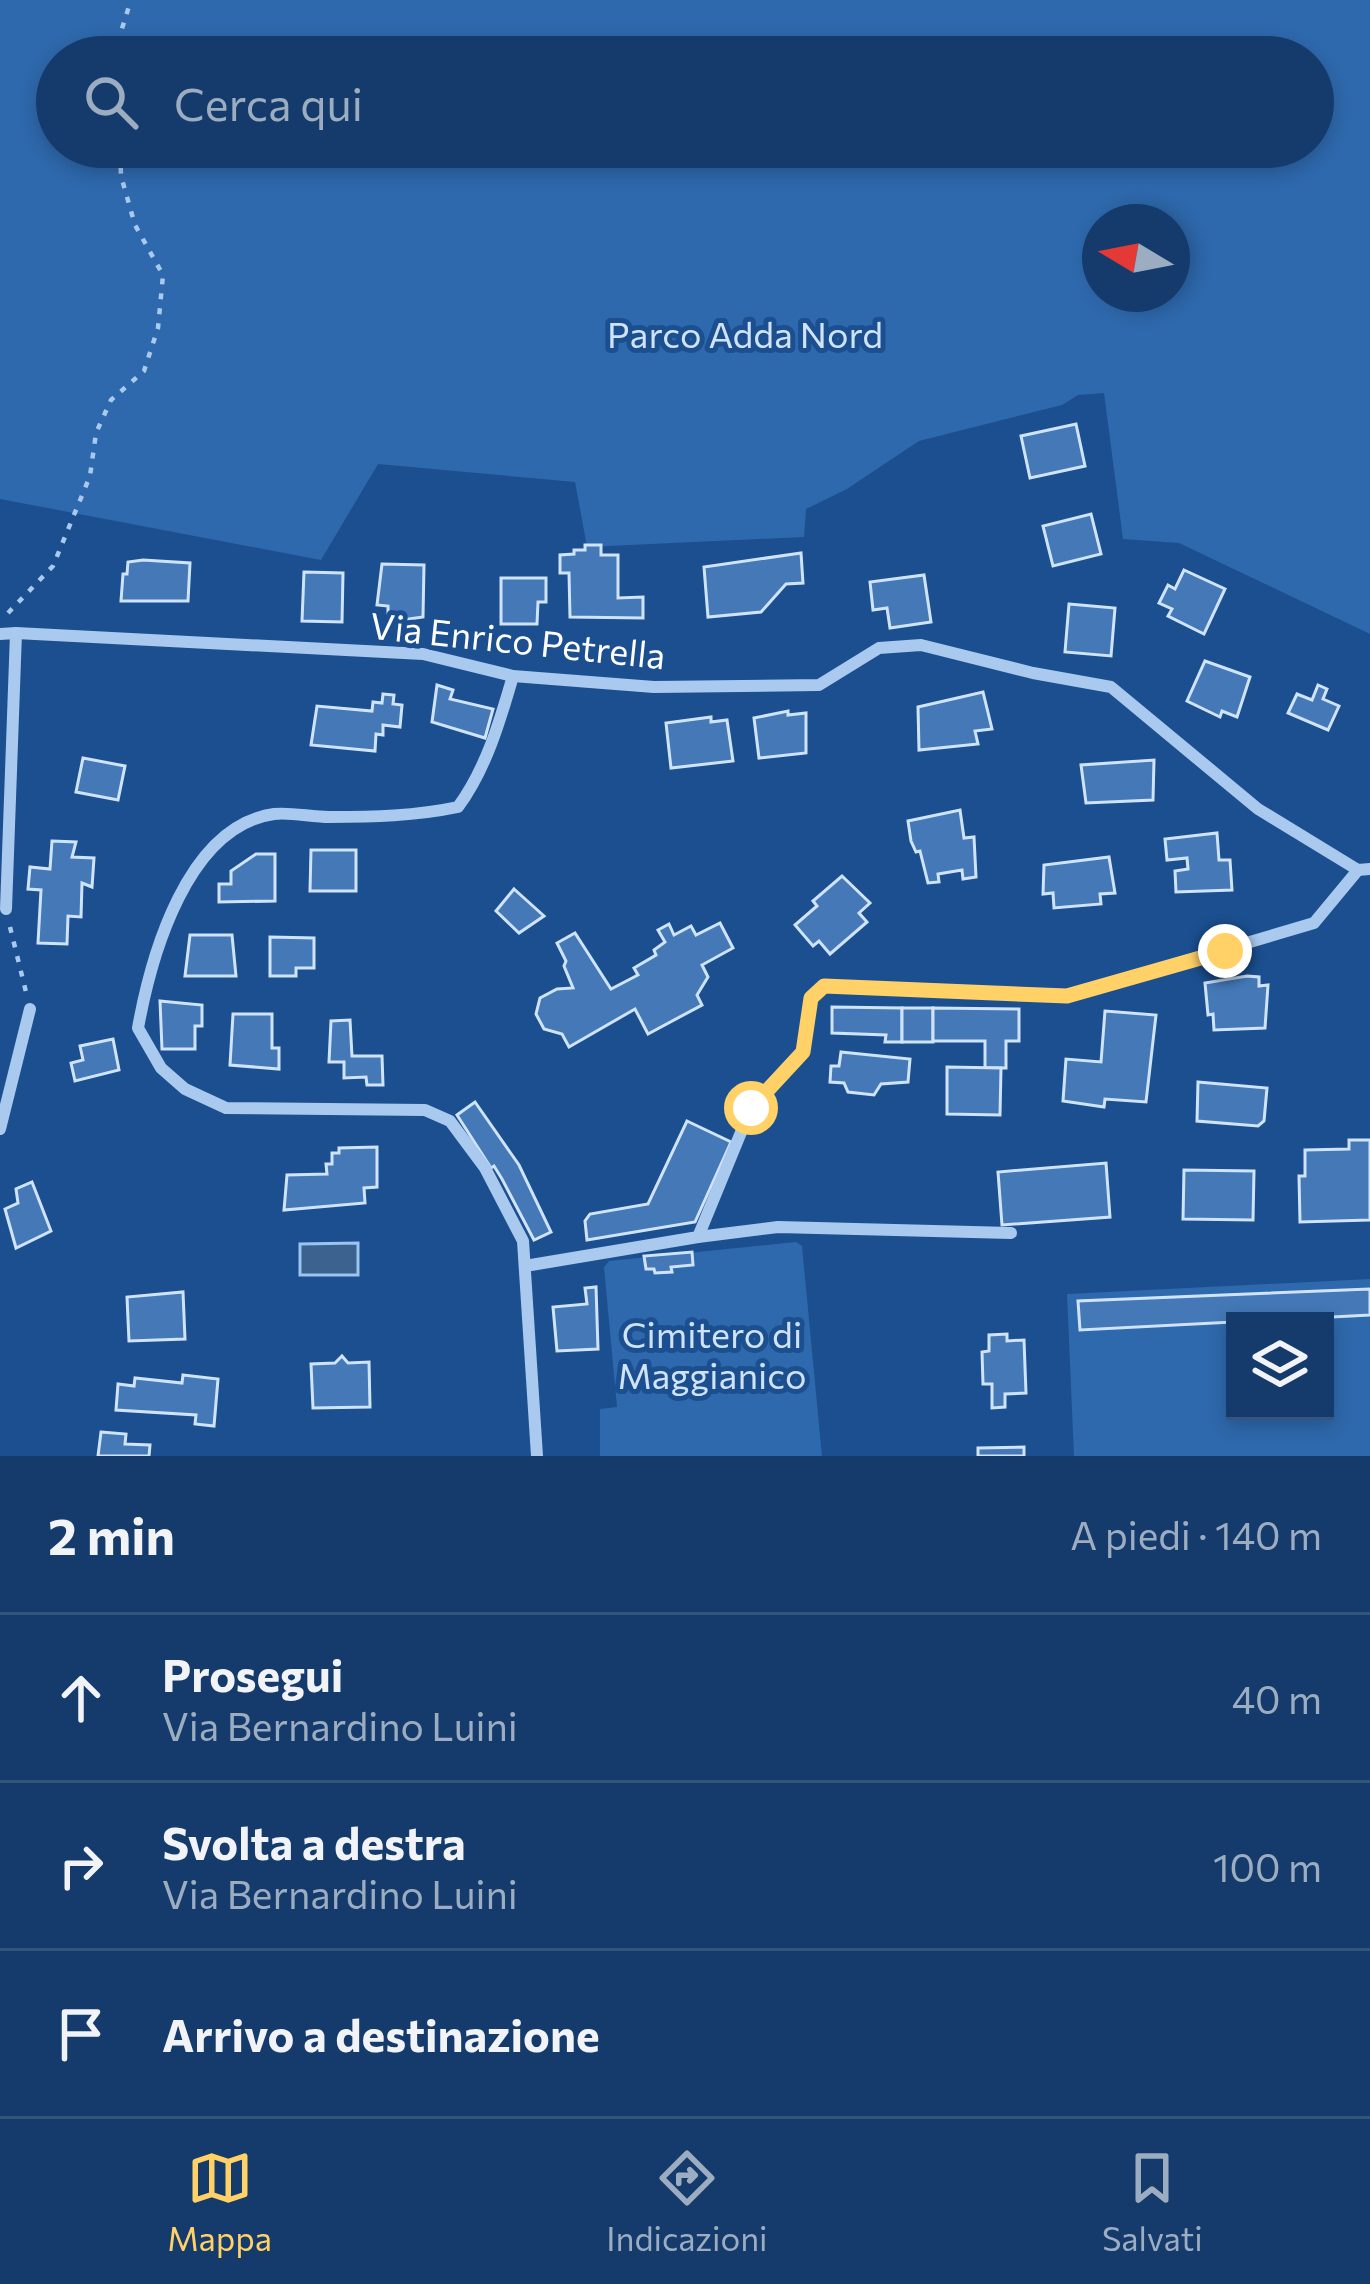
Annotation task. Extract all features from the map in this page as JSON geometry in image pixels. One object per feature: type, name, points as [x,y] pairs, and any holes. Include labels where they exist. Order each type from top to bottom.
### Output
[{"type":"street","points":[[6,909],[16,633]]},
{"type":"street","name":"Via Enrico Petrella","points":[[0,634],[424,654],[513,676],[655,687],[819,685],[879,648],[921,645],[1111,687],[1258,809],[1364,870]]},
{"type":"street","points":[[513,676],[472,788],[458,807],[416,815],[275,814],[242,824],[195,867],[164,927],[138,1028],[161,1068],[185,1089],[226,1108],[425,1110],[449,1120],[494,1186],[523,1241],[537,1456]]},
{"type":"street","points":[[698,1237],[751,1108],[803,1052],[811,998],[824,986],[1067,996],[1314,923],[1364,870]]},
{"type":"street","points":[[0,1129],[30,1009]]},
{"type":"street","points":[[525,1266],[778,1227],[1011,1233]]},
{"type":"path","points":[[119,36],[131,0]]},
{"type":"path","points":[[0,621],[53,566],[90,476],[96,433],[111,400],[144,371],[158,328],[163,274],[135,225],[121,168]]},
{"type":"path","points":[[6,909],[30,1009]]},
{"type":"green space","name":"Parco Adda Nord","points":[[0,0],[1370,0],[1370,634],[1179,543],[1123,539],[1104,393],[1078,395],[1062,405],[919,441],[847,489],[806,509],[804,537],[587,547],[575,482],[378,464],[321,560],[0,499]]},
{"type":"green space","name":"Cimitero di Maggianico","points":[[796,1242],[802,1246],[822,1456],[600,1456],[600,1409],[617,1407],[604,1267],[609,1261]]},
{"type":"green space","points":[[1370,1279],[1370,1456],[1074,1456],[1067,1294]]},
{"type":"shaded area","points":[[358,1243],[358,1275],[300,1275],[300,1244]]},
{"type":"building","points":[[1076,424],[1085,466],[1030,478],[1021,436]]},
{"type":"building","points":[[1091,514],[1101,554],[1053,566],[1043,526]]},
{"type":"building","points":[[585,545],[601,545],[601,555],[618,555],[618,598],[643,597],[643,618],[570,617],[569,573],[560,573],[560,555],[585,550]]},
{"type":"building","points":[[801,553],[803,583],[786,584],[761,612],[708,617],[704,567]]},
{"type":"building","points":[[128,562],[190,563],[188,601],[121,601]]},
{"type":"building","points":[[382,564],[424,565],[423,617],[388,622],[388,606],[377,605]]},
{"type":"building","points":[[1184,570],[1225,589],[1204,634],[1168,616],[1172,609],[1159,603],[1168,585],[1175,589]]},
{"type":"building","points":[[304,572],[343,573],[342,622],[302,621]]},
{"type":"building","points":[[924,575],[931,622],[890,628],[887,608],[873,610],[870,582]]},
{"type":"building","points":[[501,578],[546,578],[546,602],[538,602],[537,624],[501,624]]},
{"type":"building","points":[[1069,604],[1115,608],[1111,656],[1065,652]]},
{"type":"building","points":[[1205,661],[1250,677],[1237,717],[1222,711],[1220,717],[1187,701]]},
{"type":"building","points":[[437,685],[453,690],[450,699],[493,709],[485,738],[432,722]]},
{"type":"building","points":[[1318,685],[1327,689],[1323,699],[1339,706],[1328,730],[1288,713],[1297,694],[1312,700]]},
{"type":"building","points":[[983,692],[992,729],[975,731],[978,744],[919,750],[918,707]]},
{"type":"building","points":[[383,694],[394,695],[393,704],[402,705],[400,727],[383,725],[383,735],[376,734],[375,751],[311,745],[317,706],[372,711],[373,702],[382,703]]},
{"type":"building","points":[[788,711],[788,715],[806,713],[806,753],[759,758],[754,718]]},
{"type":"building","points":[[711,717],[711,722],[727,720],[733,761],[671,768],[666,723]]},
{"type":"building","points":[[83,758],[125,766],[118,800],[76,792]]},
{"type":"building","points":[[1154,760],[1153,800],[1086,803],[1081,765]]},
{"type":"building","points":[[960,810],[964,838],[974,837],[976,877],[963,879],[962,870],[938,874],[939,882],[928,883],[908,821]]},
{"type":"building","points":[[1217,833],[1219,860],[1230,860],[1232,890],[1176,892],[1175,871],[1188,869],[1187,858],[1167,860],[1165,839]]},
{"type":"building","points":[[52,841],[76,842],[72,857],[94,858],[92,887],[82,883],[81,917],[68,916],[67,944],[38,943],[41,890],[28,889],[30,867],[50,869]]},
{"type":"building","points":[[311,850],[356,850],[356,891],[310,891]]},
{"type":"building","points":[[256,854],[275,854],[275,901],[219,902],[219,884],[231,884],[231,871]]},
{"type":"building","points":[[1109,857],[1115,893],[1100,894],[1101,904],[1054,908],[1053,893],[1043,894],[1044,865]]},
{"type":"building","points":[[842,876],[870,903],[859,913],[867,922],[830,954],[819,941],[813,946],[795,925],[817,906],[813,901]]},
{"type":"building","points":[[514,889],[544,916],[519,933],[496,911]]},
{"type":"building","points":[[720,923],[733,948],[702,965],[708,977],[697,995],[702,1005],[648,1034],[635,1009],[569,1047],[562,1034],[544,1029],[536,1014],[540,998],[557,989],[573,988],[557,943],[575,933],[611,989],[638,975],[634,968],[656,955],[654,950],[665,942],[658,930],[669,924],[674,935],[691,926],[696,935]]},
{"type":"building","points":[[190,935],[232,935],[236,976],[185,976]]},
{"type":"building","points":[[270,937],[314,938],[314,968],[296,968],[296,976],[270,976]]},
{"type":"building","points":[[1259,977],[1259,986],[1268,985],[1265,1028],[1214,1030],[1205,983]]},
{"type":"building","points":[[160,1001],[202,1005],[202,1026],[195,1026],[195,1049],[162,1049]]},
{"type":"building","points":[[832,1007],[902,1008],[902,1042],[885,1042],[886,1035],[832,1033]]},
{"type":"building","points":[[902,1008],[933,1008],[933,1042],[902,1042]]},
{"type":"building","points":[[933,1008],[1019,1009],[1019,1041],[1006,1041],[1006,1068],[985,1068],[985,1041],[933,1041]]},
{"type":"building","points":[[1105,1011],[1156,1015],[1146,1102],[1105,1099],[1104,1107],[1063,1101],[1066,1059],[1101,1062]]},
{"type":"building","points":[[233,1014],[272,1014],[272,1048],[279,1048],[279,1069],[230,1065]]},
{"type":"building","points":[[350,1020],[352,1056],[382,1056],[383,1085],[367,1085],[366,1077],[344,1078],[344,1062],[329,1062],[331,1021]]},
{"type":"building","points":[[113,1039],[119,1070],[75,1081],[71,1063],[83,1060],[80,1046]]},
{"type":"building","points":[[841,1052],[910,1059],[908,1082],[881,1084],[874,1095],[848,1092],[844,1083],[830,1082],[831,1066],[839,1066]]},
{"type":"building","points":[[947,1067],[1001,1068],[1000,1115],[947,1114]]},
{"type":"building","points":[[1198,1082],[1267,1088],[1264,1121],[1258,1126],[1197,1121]]},
{"type":"building","points":[[475,1102],[519,1165],[551,1232],[534,1240],[494,1166],[491,1168],[457,1115]]},
{"type":"building","points":[[687,1121],[731,1142],[695,1222],[587,1240],[585,1221],[590,1214],[648,1204]]},
{"type":"building","points":[[1349,1140],[1370,1140],[1370,1220],[1300,1222],[1299,1176],[1305,1176],[1305,1150],[1349,1149]]},
{"type":"building","points":[[377,1147],[377,1187],[364,1188],[365,1203],[284,1210],[287,1175],[327,1174],[326,1164],[332,1164],[332,1153],[339,1153],[339,1148]]},
{"type":"building","points":[[1106,1163],[1110,1217],[1002,1225],[998,1172]]},
{"type":"building","points":[[1184,1170],[1254,1171],[1253,1220],[1183,1219]]},
{"type":"building","points":[[32,1182],[51,1231],[16,1248],[5,1209],[18,1203],[16,1189]]},
{"type":"building","points":[[692,1252],[693,1265],[671,1267],[672,1272],[646,1269],[644,1256]]},
{"type":"building","points":[[596,1287],[598,1349],[557,1351],[553,1307],[587,1304],[585,1288]]},
{"type":"building","points":[[1370,1289],[1370,1315],[1226,1312],[1226,1322],[1080,1330],[1078,1301]]},
{"type":"building","points":[[183,1292],[185,1339],[129,1341],[127,1297]]},
{"type":"building","points":[[1007,1334],[1007,1341],[1024,1340],[1026,1393],[1005,1394],[1005,1407],[992,1408],[992,1384],[983,1384],[982,1352],[989,1351],[989,1335]]},
{"type":"building","points":[[342,1356],[348,1363],[369,1362],[370,1407],[313,1408],[311,1364],[335,1363]]},
{"type":"building","points":[[183,1375],[218,1379],[214,1426],[195,1424],[196,1415],[116,1410],[118,1384],[134,1386],[135,1378],[182,1383]]},
{"type":"building","points":[[101,1432],[126,1434],[125,1444],[150,1445],[149,1456],[98,1456]]},
{"type":"building","points":[[1024,1447],[1024,1456],[978,1456],[978,1448]]},
{"type":"route","points":[[751,1108],[803,1052],[811,998],[824,986],[1067,996],[1225,951]]}]
